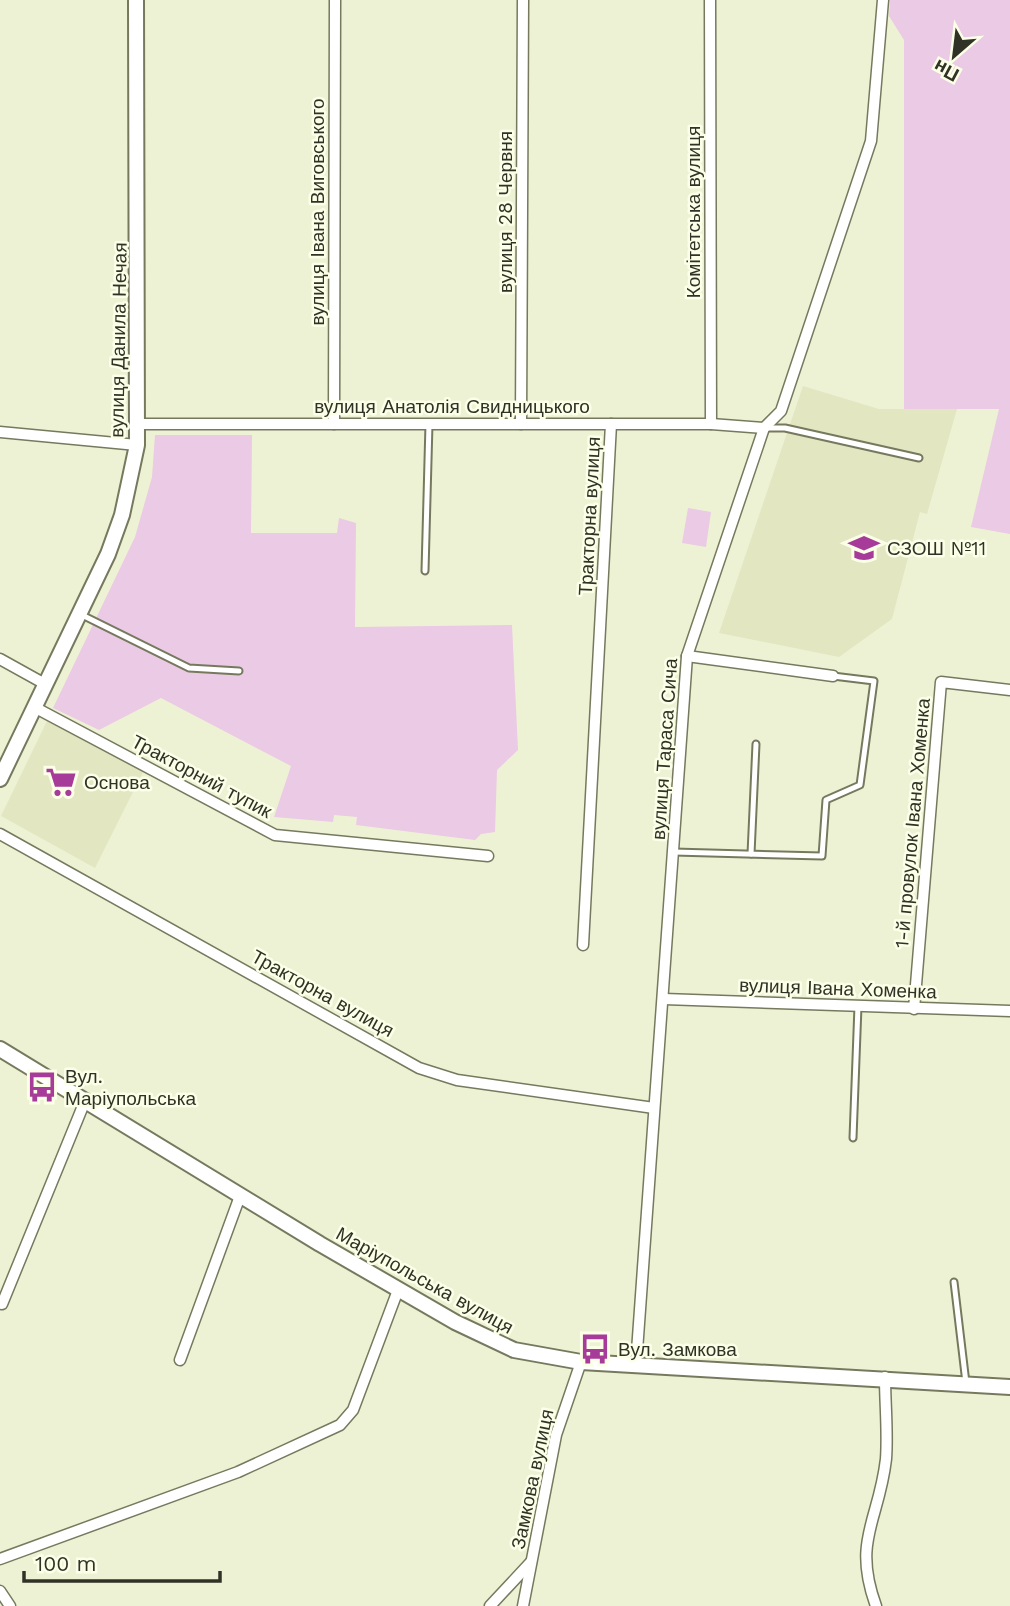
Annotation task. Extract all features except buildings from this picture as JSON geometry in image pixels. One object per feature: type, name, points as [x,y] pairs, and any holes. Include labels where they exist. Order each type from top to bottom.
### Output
[{"type":"main road","name":"вулиця Данила Нечая","points":[[0,779],[108,554],[122,515],[137,445],[136,0]]},
{"type":"main road","name":"Маріупольська вулиця","points":[[0,1049],[398,1290],[497,1344],[532,1355],[581,1362],[885,1377],[1010,1387]]},
{"type":"street","name":"вулиця Івана Виговського","points":[[334,424],[335,0]]},
{"type":"street","name":"вулиця 28 Червня","points":[[521,424],[523,0]]},
{"type":"street","name":"Комітетська вулиця","points":[[710,0],[710,424]]},
{"type":"street","name":"вулиця Тараса Сича","points":[[636,1365],[687,656],[764,428],[781,411],[871,141],[883,0]]},
{"type":"street","name":"вулиця Анатолія Свидницького","points":[[139,424],[710,424],[764,428]]},
{"type":"street","name":"Тракторна вулиця","points":[[583,946],[611,424]]},
{"type":"street","points":[[0,432],[137,445]]},
{"type":"street","points":[[687,656],[833,676]]},
{"type":"street","points":[[0,659],[45,684]]},
{"type":"street","name":"1-й провулок Івана Хоменка","points":[[914,1009],[941,682],[1010,690]]},
{"type":"street","name":"Тракторний тупик","points":[[34,707],[275,835],[488,856]]},
{"type":"street","name":"Тракторна вулиця","points":[[0,834],[419,1068],[457,1080],[654,1108]]},
{"type":"street","name":"вулиця Івана Хоменка","points":[[664,999],[1010,1011]]},
{"type":"street","points":[[2,1304],[85,1101]]},
{"type":"street","points":[[180,1360],[240,1196]]},
{"type":"street","points":[[0,1559],[238,1472],[340,1424],[353,1410],[398,1290]]},
{"type":"street","name":"Замкова вулиця","points":[[523,1606],[556,1434],[581,1362]]},
{"type":"street","points":[[876,1606],[866,1579],[865,1541],[879,1494],[886,1457],[885,1377]]},
{"type":"street","points":[[490,1606],[532,1561]]},
{"type":"street","points":[[0,1592],[10,1606]]},
{"type":"lane","points":[[425,571],[429,424]]},
{"type":"lane","points":[[764,428],[785,428],[919,458]]},
{"type":"lane","points":[[79,614],[189,668],[239,671]]},
{"type":"lane","points":[[674,852],[822,856],[826,800],[860,785],[874,681],[833,676]]},
{"type":"lane","points":[[751,855],[757,744]]},
{"type":"lane","points":[[853,1138],[858,1006]]},
{"type":"lane","points":[[954,1282],[966,1383]]},
{"type":"shaded area","points":[[890,0],[1010,0],[1010,534],[971,527],[999,409],[904,409],[904,40],[889,16]]},
{"type":"shaded area","points":[[803,386],[879,409],[957,409],[927,514],[920,512],[892,619],[839,657],[719,633]]},
{"type":"shaded area","points":[[155,435],[252,435],[251,533],[337,533],[339,518],[356,523],[355,627],[512,625],[518,750],[497,770],[495,832],[481,834],[475,840],[356,825],[357,817],[334,815],[333,822],[274,817],[291,766],[161,698],[99,730],[53,708],[135,537],[152,477]]},
{"type":"shaded area","points":[[688,508],[711,512],[706,547],[682,543]]},
{"type":"shaded area","points":[[47,721],[143,772],[95,868],[1,816]]},
{"type":"place","name":"СЗОШ №11","points":[[864,548]]},
{"type":"place","name":"Основа","points":[[61,782]]},
{"type":"place","name":"Вул. Маріупольська","points":[[42,1087]]},
{"type":"place","name":"Вул. Замкова","points":[[595,1349]]}]
